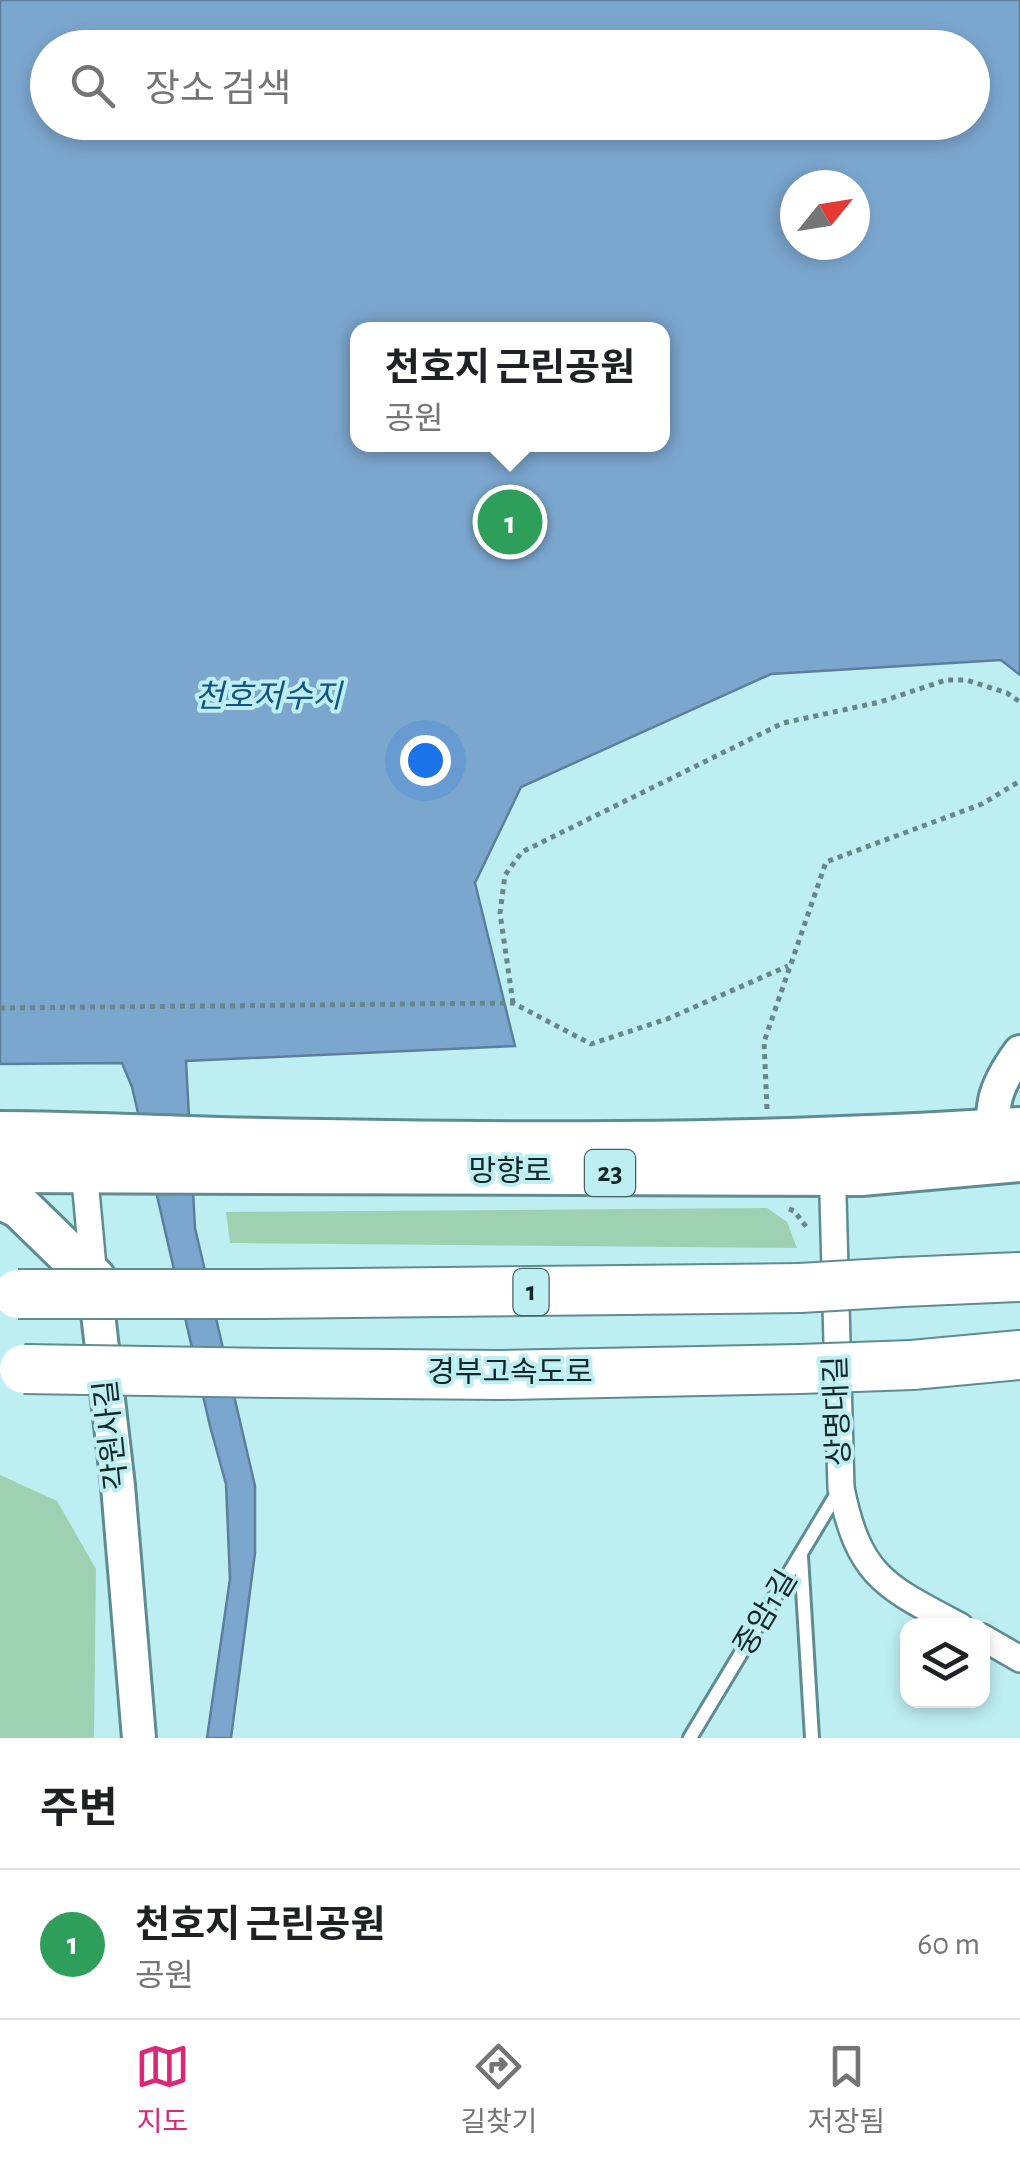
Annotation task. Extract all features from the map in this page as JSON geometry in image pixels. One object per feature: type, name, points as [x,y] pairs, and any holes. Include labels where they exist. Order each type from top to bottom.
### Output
[{"type":"highway","name":"1","points":[[9,1294],[800,1288],[1020,1277]]},
{"type":"highway","name":"경부고속도로","points":[[12,1368],[502,1375],[912,1365],[1020,1355]]},
{"type":"main road","name":"망향로","points":[[0,1132],[91,1145],[208,1154],[832,1157],[1007,1145]]},
{"type":"main road","name":"망향로","points":[[0,1171],[91,1145],[143,1170],[208,1154]]},
{"type":"main road","points":[[0,1197],[20,1208],[94,1279]]},
{"type":"street","points":[[1007,1145],[992,1110],[1020,1052]]},
{"type":"street","name":"각원사길","points":[[91,1145],[94,1279],[118,1486],[140,1738]]},
{"type":"street","name":"상명대길","points":[[832,1157],[840,1488],[850,1532],[868,1566],[904,1596],[945,1618]]},
{"type":"street","points":[[990,1642],[1020,1659]]},
{"type":"lane","name":"중암1길","points":[[690,1738],[840,1488]]},
{"type":"lane","points":[[801,1553],[812,1738]]},
{"type":"path","points":[[512,1003],[500,913],[504,875],[522,852],[783,723],[880,702],[946,680],[966,680],[1007,693],[1020,702]]},
{"type":"path","points":[[768,1112],[764,1042],[826,862],[982,804],[1020,782]]},
{"type":"path","points":[[0,1008],[512,1003],[591,1044],[666,1019],[788,966]]},
{"type":"path","points":[[781,1206],[794,1211],[814,1238]]},
{"type":"green space","points":[[767,1208],[787,1222],[797,1248],[230,1243],[226,1212]]},
{"type":"green space","points":[[0,1475],[57,1501],[96,1569],[94,1738],[0,1738]]},
{"type":"water","name":"천호저수지","points":[[0,0],[1020,0],[1020,675],[1001,660],[771,674],[521,787],[475,883],[515,1046],[186,1061],[195,1228],[255,1486],[255,1553],[231,1738],[207,1738],[230,1579],[226,1484],[132,1087],[122,1063],[0,1064]]},
{"type":"place","name":"천호지 근린공원","points":[[510,522]]}]
